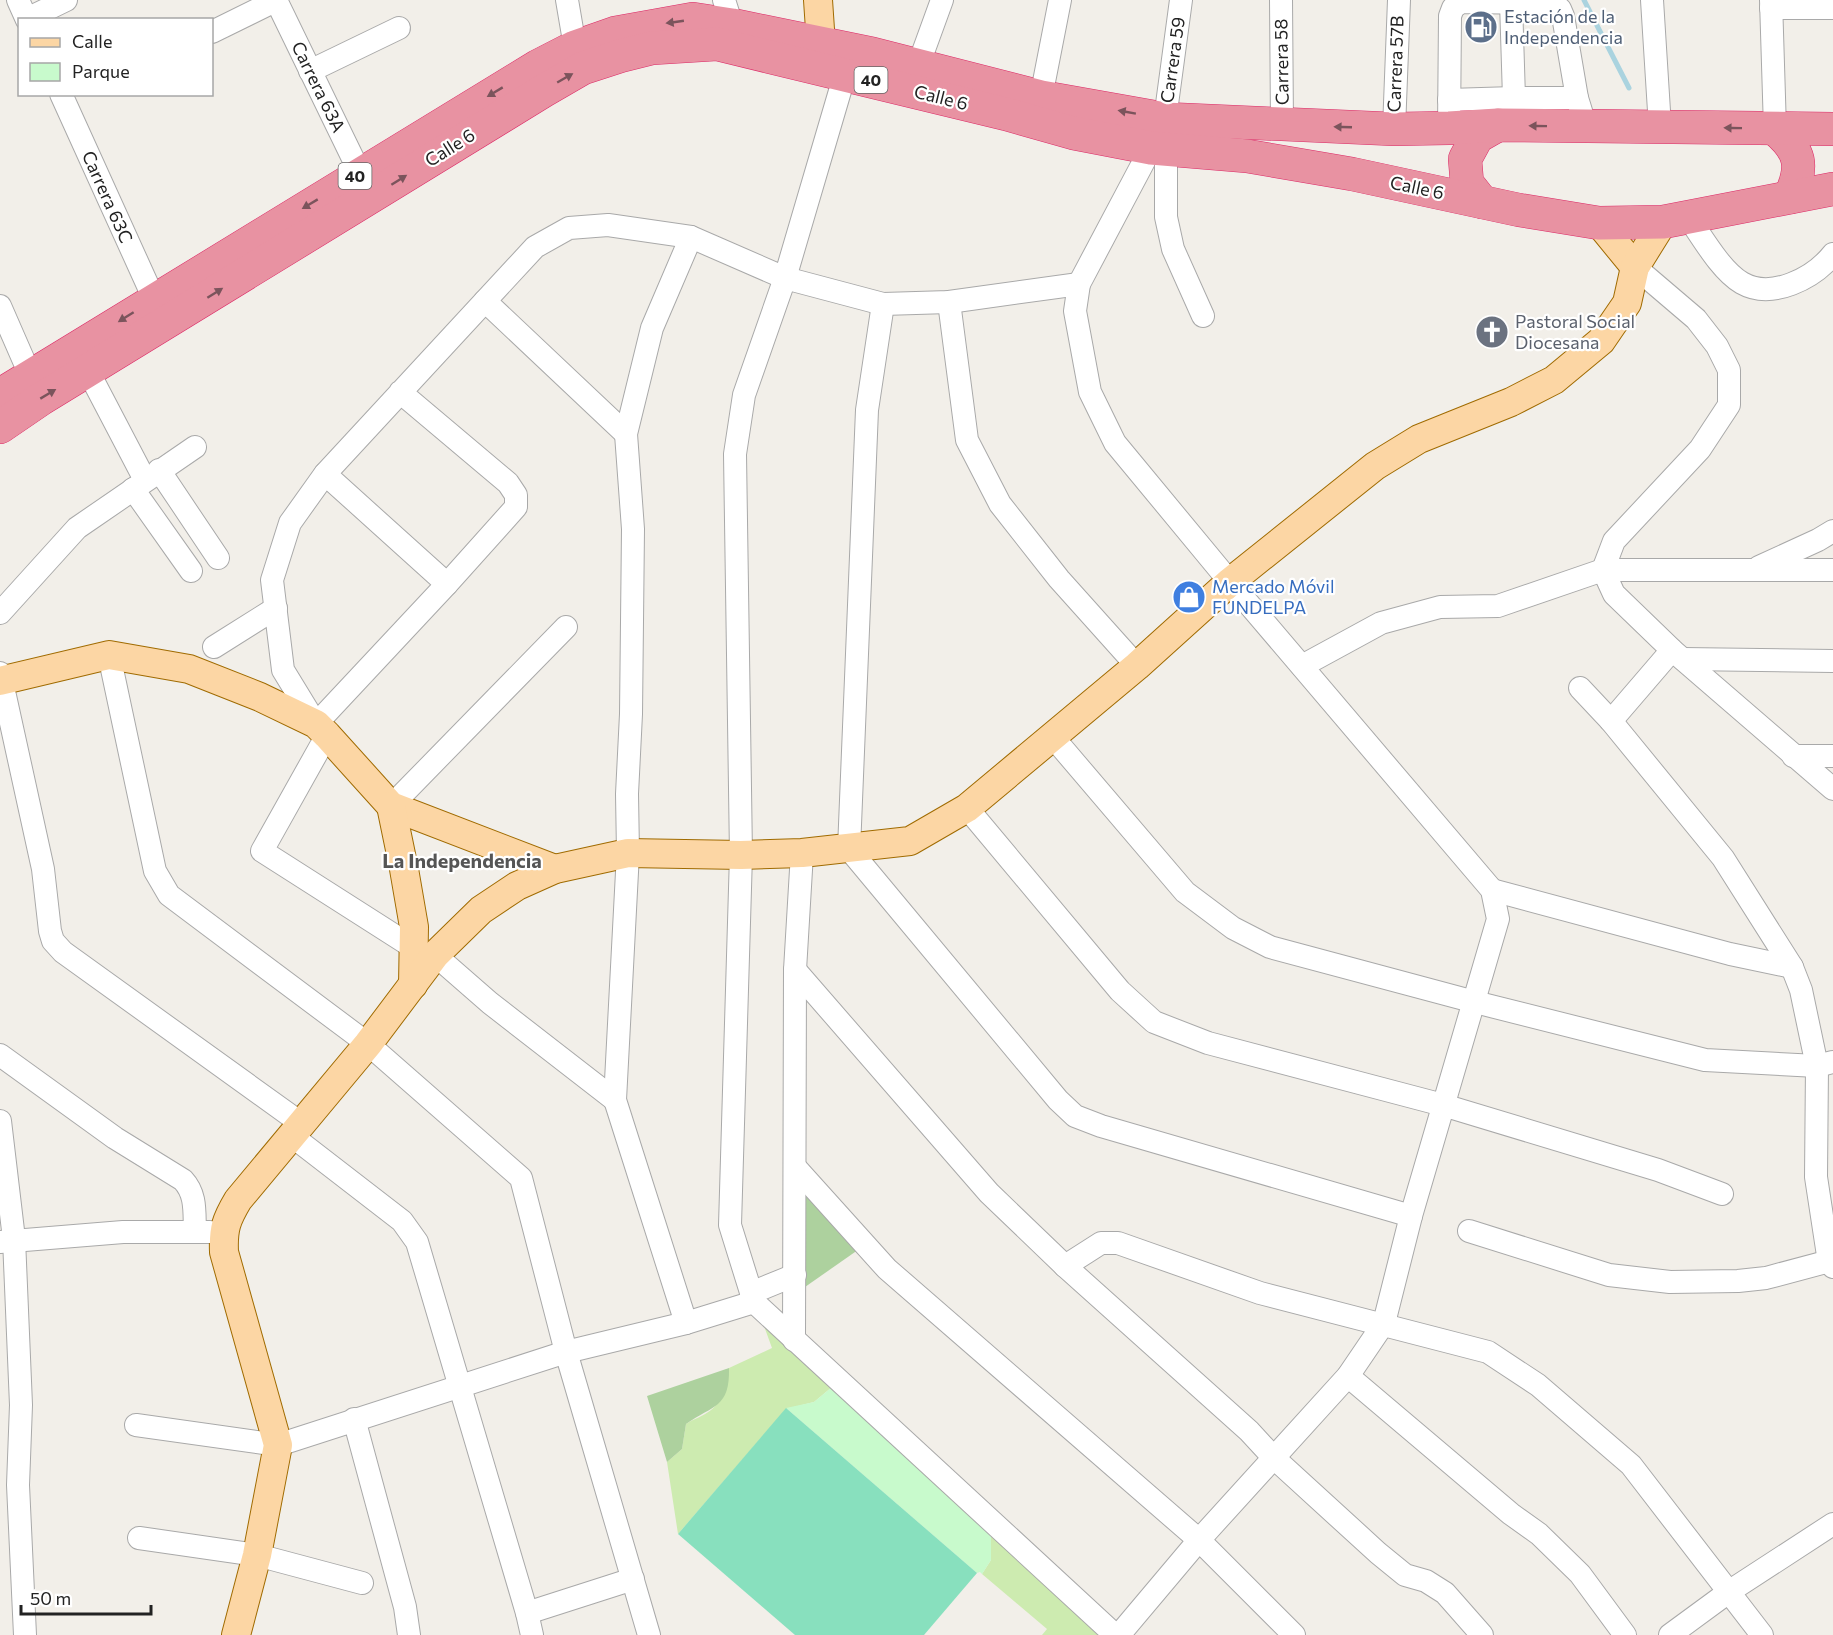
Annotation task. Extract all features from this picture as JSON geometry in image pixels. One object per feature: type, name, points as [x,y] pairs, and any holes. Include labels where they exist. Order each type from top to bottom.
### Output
[{"type":"highway","name":"Calle 6","points":[[0,395],[538,66],[575,48],[615,33],[728,13],[821,44],[1041,97],[1161,139],[1282,124],[1394,129],[1449,114],[1506,112],[1581,113],[1660,127],[1833,129]]},
{"type":"highway","name":"Calle 6","points":[[0,428],[41,399],[583,68],[652,48],[717,44],[1006,114],[1073,133],[1161,139],[1599,223],[1675,220],[1833,189]]},
{"type":"highway","points":[[1482,202],[1467,183],[1465,159],[1477,137],[1506,112]]},
{"type":"highway","points":[[1775,129],[1790,142],[1798,159],[1798,179],[1790,197]]},
{"type":"main road","points":[[818,0],[821,44]]},
{"type":"main road","points":[[236,1635],[257,1555],[278,1445],[224,1252],[223,1232],[228,1216],[238,1200],[298,1130],[413,986],[424,952],[518,886],[555,869],[628,853],[741,855],[802,853],[910,841],[967,808],[1137,666],[1230,582],[1375,466],[1419,439],[1511,402],[1554,380],[1601,341],[1627,303],[1635,267],[1675,220]]},
{"type":"main road","points":[[1599,223],[1635,267]]},
{"type":"main road","points":[[1,678],[109,655],[189,669],[260,697],[322,730],[391,806],[555,869]]},
{"type":"main road","points":[[391,806],[414,927],[424,952]]},
{"type":"street","points":[[18,0],[27,18]]},
{"type":"street","points":[[29,18],[66,0]]},
{"type":"street","points":[[213,32],[277,0]]},
{"type":"street","name":"Carrera 63A","points":[[277,0],[360,173]]},
{"type":"street","points":[[567,0],[575,48]]},
{"type":"street","points":[[918,66],[942,0]]},
{"type":"street","points":[[1041,97],[1060,0]]},
{"type":"street","name":"Carrera 59","points":[[1161,139],[1181,0]]},
{"type":"street","name":"Carrera 58","points":[[1281,0],[1282,124]]},
{"type":"street","name":"Carrera 57B","points":[[1394,129],[1399,0]]},
{"type":"street","points":[[1652,0],[1660,127]]},
{"type":"street","points":[[1449,114],[1450,16],[1453,8],[1461,2],[1553,3],[1560,9],[1581,113]]},
{"type":"street","points":[[1506,112],[1511,2]]},
{"type":"street","points":[[1775,129],[1771,4],[1833,9]]},
{"type":"street","points":[[310,71],[399,28]]},
{"type":"street","points":[[845,74],[785,278],[744,395],[735,454],[741,855],[730,1225],[752,1297],[794,1340],[1114,1635]]},
{"type":"street","name":"Carrera 63C","points":[[69,97],[154,299]]},
{"type":"street","points":[[1119,1635],[1199,1540],[1348,1376],[1384,1323],[1411,1216],[1498,919],[1492,890],[1115,443],[1090,392],[1075,310],[1079,284],[1161,139]]},
{"type":"street","points":[[1161,139],[1166,218],[1173,249],[1203,316]]},
{"type":"street","points":[[1675,220],[1742,283],[1763,290],[1790,285],[1823,266],[1833,254]]},
{"type":"street","points":[[322,730],[283,670],[272,580],[290,523],[325,474],[535,247],[569,228],[608,225],[691,237],[785,278],[883,304],[949,302],[1079,284]]},
{"type":"street","points":[[686,1323],[615,1100],[628,853],[627,794],[631,714],[633,529],[626,434],[652,328],[691,237]]},
{"type":"street","points":[[1635,267],[1696,319],[1717,346],[1729,370],[1729,405],[1700,449],[1614,542],[1603,570],[1614,594],[1678,654],[1833,789]]},
{"type":"street","points":[[484,301],[626,434]]},
{"type":"street","points":[[949,302],[967,440],[1000,504],[1059,579],[1137,666]]},
{"type":"street","points":[[883,304],[867,410],[849,849],[1058,1100],[1075,1116],[1101,1126],[1411,1216]]},
{"type":"street","points":[[0,306],[31,377]]},
{"type":"street","points":[[88,370],[191,571]]},
{"type":"street","points":[[400,392],[508,483],[516,495],[516,507],[322,730],[262,851],[424,952],[615,1100]]},
{"type":"street","points":[[0,613],[77,528],[195,447]]},
{"type":"street","points":[[325,474],[447,584]]},
{"type":"street","points":[[145,480],[218,558]]},
{"type":"street","points":[[1750,571],[1833,531]]},
{"type":"street","points":[[1302,666],[1381,623],[1440,607],[1498,606],[1603,570],[1833,570]]},
{"type":"street","points":[[214,647],[276,608]]},
{"type":"street","points":[[391,806],[566,627]]},
{"type":"street","points":[[1611,721],[1678,654],[1833,662]]},
{"type":"street","points":[[109,655],[154,871],[169,895],[368,1044],[521,1178],[566,1352],[649,1635]]},
{"type":"street","points":[[1,678],[43,869],[53,941],[63,952],[298,1130],[402,1221],[417,1242],[532,1635]]},
{"type":"street","points":[[1469,1231],[1609,1275],[1670,1281],[1738,1281],[1766,1278],[1832,1263],[1816,1177],[1825,1064],[1792,967],[1723,858],[1611,721],[1580,688]]},
{"type":"street","points":[[1052,736],[1185,892],[1233,928],[1270,947],[1705,1060],[1825,1064]]},
{"type":"street","points":[[1793,756],[1833,756]]},
{"type":"street","points":[[967,808],[1120,991],[1154,1022],[1208,1043],[1443,1105],[1658,1170],[1722,1194]]},
{"type":"street","points":[[794,1340],[795,970],[802,853]]},
{"type":"street","points":[[1492,890],[1730,954],[1792,967]]},
{"type":"street","points":[[795,970],[989,1193],[1065,1266],[1249,1431],[1273,1457],[1405,1575],[1426,1581],[1445,1593],[1482,1635]]},
{"type":"street","points":[[0,1055],[115,1138],[183,1180],[190,1188],[194,1198],[195,1232]]},
{"type":"street","points":[[0,1121],[21,1406],[18,1485],[25,1635]]},
{"type":"street","points":[[796,1168],[887,1269],[1199,1540],[1294,1635]]},
{"type":"street","points":[[7,1240],[123,1232],[223,1232]]},
{"type":"street","points":[[1065,1266],[1101,1243],[1118,1243],[1260,1293],[1384,1323],[1488,1352],[1538,1384],[1631,1465],[1762,1635]]},
{"type":"street","points":[[136,1425],[278,1445],[566,1352],[686,1323],[752,1297],[795,1275]]},
{"type":"street","points":[[1348,1376],[1511,1514],[1539,1534],[1580,1574],[1625,1635]]},
{"type":"street","points":[[354,1419],[405,1607],[409,1635]]},
{"type":"street","points":[[1670,1635],[1730,1591],[1833,1524]]},
{"type":"street","points":[[139,1538],[257,1555],[362,1583]]},
{"type":"street","points":[[527,1613],[633,1578]]},
{"type":"green space","points":[[796,1168],[865,1245],[795,1294]]},
{"type":"green space","points":[[764,1326],[832,1387],[814,1402],[786,1409],[678,1534],[667,1462],[682,1449],[686,1424],[715,1407],[726,1384],[729,1368],[772,1348]]},
{"type":"green space","points":[[729,1368],[729,1381],[723,1398],[718,1404],[686,1424],[682,1449],[667,1462],[647,1396]]},
{"type":"green space","points":[[832,1387],[991,1533],[991,1560],[982,1574],[977,1573],[786,1408],[814,1402]]},
{"type":"green space","points":[[786,1408],[977,1573],[924,1635],[795,1635],[678,1534]]},
{"type":"green space","points":[[991,1533],[1102,1635],[1042,1635],[1047,1629],[982,1574],[991,1560]]},
{"type":"waterway","points":[[1584,0],[1629,88]]},
{"type":"place","name":"Estación de la Independencia","points":[[1481,27]]},
{"type":"place","name":"Pastoral Social Diocesana","points":[[1492,332]]},
{"type":"place","name":"Mercado Móvil FUNDELPA","points":[[1189,597]]},
{"type":"district","name":"La Independencia","points":[[462,861]]}]
